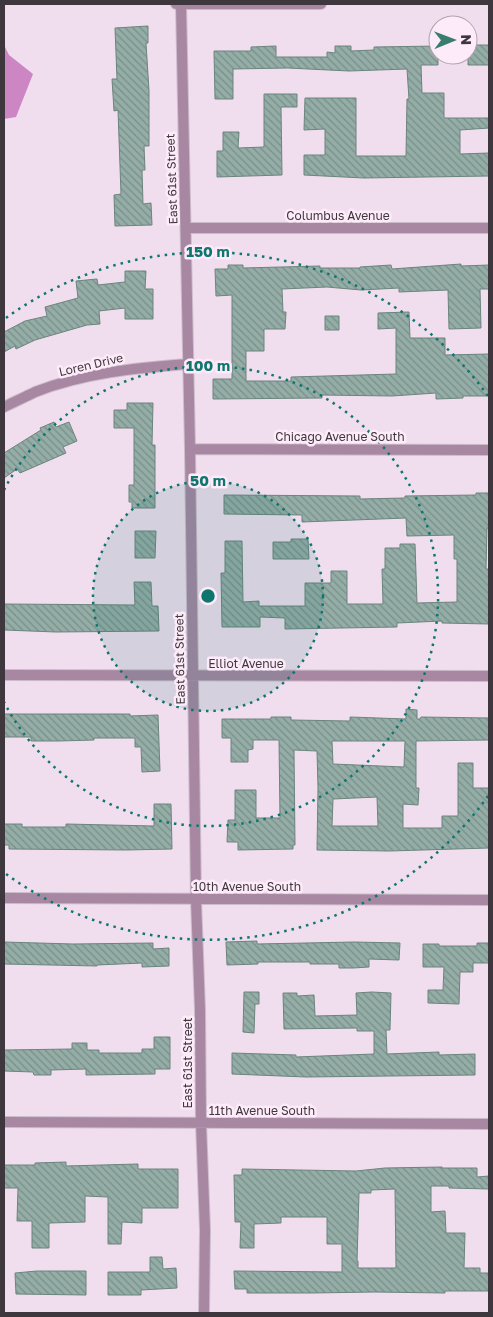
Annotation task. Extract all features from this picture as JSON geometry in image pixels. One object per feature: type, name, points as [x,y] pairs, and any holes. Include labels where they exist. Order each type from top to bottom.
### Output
[{"type":"street","points":[[176,4],[321,4]]},
{"type":"street","name":"East 61st Street","points":[[182,4],[196,900],[205,1230],[204,1313]]},
{"type":"street","name":"Columbus Avenue","points":[[186,228],[489,228]]},
{"type":"street","name":"Loren Drive","points":[[4,407],[37,392],[85,377],[136,368],[187,364]]},
{"type":"street","name":"Chicago Avenue South","points":[[190,449],[489,450]]},
{"type":"street","name":"Elliot Avenue","points":[[4,675],[489,676]]},
{"type":"street","name":"10th Avenue South","points":[[4,898],[489,900]]},
{"type":"street","name":"11th Avenue South","points":[[4,1122],[489,1124]]},
{"type":"shaded area","points":[[4,45],[9,55],[33,74],[16,117],[4,119]]},
{"type":"building","points":[[148,26],[148,43],[146,43],[149,91],[149,146],[144,146],[145,170],[142,170],[143,204],[151,203],[152,225],[115,226],[114,195],[121,194],[118,110],[114,111],[112,79],[117,79],[115,28]]},
{"type":"building","points":[[478,45],[489,45],[489,65],[478,65]]},
{"type":"building","points":[[276,46],[276,57],[327,57],[327,52],[335,53],[335,46],[351,46],[351,51],[374,50],[374,47],[428,46],[428,65],[421,65],[422,93],[444,93],[444,118],[489,118],[489,128],[460,130],[460,154],[489,153],[489,176],[364,178],[304,175],[304,155],[325,155],[325,129],[304,130],[305,98],[356,98],[356,156],[406,156],[407,99],[409,99],[407,69],[349,71],[288,68],[233,69],[233,99],[215,99],[214,51],[251,51],[251,47]]},
{"type":"building","points":[[264,94],[297,94],[297,107],[281,107],[282,175],[217,177],[217,151],[223,151],[223,132],[239,132],[238,148],[264,147]]},
{"type":"building","points":[[461,264],[461,266],[489,265],[489,289],[480,289],[481,328],[449,329],[448,290],[399,292],[399,288],[361,290],[327,287],[282,289],[283,312],[286,312],[285,329],[264,329],[264,351],[246,351],[246,381],[291,381],[291,377],[396,374],[396,328],[378,329],[378,313],[409,312],[410,338],[445,338],[445,355],[489,354],[489,396],[436,399],[436,393],[392,396],[322,395],[322,398],[213,399],[213,379],[232,379],[232,295],[216,296],[215,269],[228,269],[228,265],[243,265],[243,268],[320,266],[320,268],[360,268],[391,265],[392,269]]},
{"type":"building","points":[[125,271],[146,271],[145,289],[153,289],[153,319],[125,319],[125,308],[99,311],[100,324],[87,325],[35,340],[16,349],[15,346],[4,352],[4,332],[25,321],[47,316],[45,307],[78,298],[76,281],[97,279],[98,285],[125,282]]},
{"type":"building","points":[[325,316],[339,316],[339,330],[325,330]]},
{"type":"building","points":[[127,403],[153,403],[152,445],[155,445],[155,508],[132,508],[132,502],[129,502],[129,485],[134,485],[134,428],[114,428],[114,410],[127,410]]},
{"type":"building","points":[[54,422],[56,427],[69,422],[77,441],[63,447],[66,453],[20,473],[17,469],[4,478],[4,453],[41,430],[40,428]]},
{"type":"building","points":[[476,493],[489,493],[486,569],[489,569],[489,624],[442,623],[442,621],[397,623],[397,627],[285,629],[285,618],[260,617],[260,627],[222,627],[221,573],[225,573],[225,541],[242,541],[243,602],[259,601],[259,606],[305,606],[305,583],[331,583],[331,571],[347,571],[347,604],[383,604],[382,569],[385,569],[385,548],[400,548],[400,544],[415,544],[417,603],[457,602],[457,559],[454,559],[454,535],[407,536],[406,518],[302,522],[302,515],[224,514],[224,495],[360,496],[360,499],[476,495]]},
{"type":"building","points":[[135,531],[156,531],[155,558],[135,558]]},
{"type":"building","points":[[291,539],[308,539],[309,559],[273,559],[273,542],[291,542]]},
{"type":"building","points":[[134,582],[151,582],[152,606],[158,606],[159,631],[56,632],[4,630],[4,604],[135,605]]},
{"type":"building","points":[[406,709],[417,710],[417,719],[421,717],[489,718],[489,740],[416,741],[416,788],[419,788],[418,805],[403,804],[403,828],[442,828],[442,816],[458,816],[458,763],[473,763],[473,788],[489,788],[489,848],[389,851],[317,850],[317,751],[294,750],[295,845],[293,845],[293,849],[238,850],[238,842],[227,842],[228,820],[235,820],[235,790],[256,790],[256,818],[280,818],[279,740],[253,740],[253,749],[248,750],[248,762],[231,762],[231,738],[222,738],[222,719],[291,717],[291,720],[350,721],[350,717],[406,719]],"holes":[[[332,741],[405,741],[404,767],[333,764]],[[377,797],[378,826],[332,826],[333,799]]]},
{"type":"building","points":[[4,714],[158,715],[160,771],[142,772],[141,747],[135,747],[135,738],[31,741],[31,737],[4,737]]},
{"type":"building","points":[[154,804],[171,804],[172,849],[9,849],[9,845],[4,845],[4,824],[22,824],[22,827],[66,827],[66,824],[154,826]]},
{"type":"building","points":[[257,941],[257,944],[400,943],[399,960],[369,959],[369,967],[353,968],[339,968],[339,964],[310,964],[310,962],[258,962],[258,964],[227,965],[226,942]]},
{"type":"building","points":[[4,942],[73,944],[153,943],[153,949],[169,948],[169,966],[142,967],[142,963],[97,966],[4,964]]},
{"type":"building","points":[[477,943],[489,943],[489,963],[473,963],[473,972],[460,972],[459,1004],[428,1003],[428,990],[443,990],[444,967],[423,967],[423,944],[477,946]]},
{"type":"building","points":[[244,992],[259,992],[259,1004],[255,1004],[254,1033],[243,1032]]},
{"type":"building","points":[[283,993],[297,993],[297,996],[314,995],[315,1016],[357,1015],[356,993],[391,993],[390,1030],[386,1030],[387,1054],[439,1052],[439,1055],[475,1054],[475,1075],[306,1077],[232,1074],[232,1053],[296,1055],[296,1057],[374,1054],[374,1031],[357,1031],[357,1028],[284,1029]]},
{"type":"building","points":[[154,1037],[170,1037],[170,1069],[155,1069],[155,1074],[86,1075],[86,1069],[51,1070],[51,1075],[4,1071],[4,1050],[72,1049],[72,1043],[87,1043],[87,1050],[99,1050],[99,1053],[142,1053],[142,1049],[154,1049]]},
{"type":"building","points":[[66,1162],[66,1166],[138,1164],[138,1169],[178,1169],[178,1208],[142,1208],[142,1223],[122,1222],[121,1244],[108,1244],[108,1197],[85,1196],[85,1222],[49,1223],[49,1248],[32,1248],[32,1221],[17,1221],[18,1188],[4,1188],[4,1165]]},
{"type":"building","points":[[385,1168],[477,1168],[477,1177],[489,1176],[489,1189],[431,1186],[431,1212],[445,1211],[446,1233],[465,1233],[464,1268],[480,1268],[480,1273],[489,1273],[489,1291],[445,1291],[445,1293],[247,1293],[247,1289],[235,1289],[234,1271],[342,1272],[342,1244],[327,1244],[327,1217],[281,1217],[281,1223],[254,1224],[254,1248],[240,1248],[241,1222],[235,1222],[234,1175],[242,1175],[242,1169],[356,1171]],"holes":[[[395,1189],[396,1268],[358,1268],[359,1193],[371,1193],[371,1190]]]},
{"type":"building","points":[[150,1257],[162,1257],[163,1269],[176,1268],[177,1288],[141,1290],[141,1295],[108,1295],[108,1272],[150,1272]]},
{"type":"building","points":[[86,1271],[86,1295],[16,1294],[15,1273]]}]
